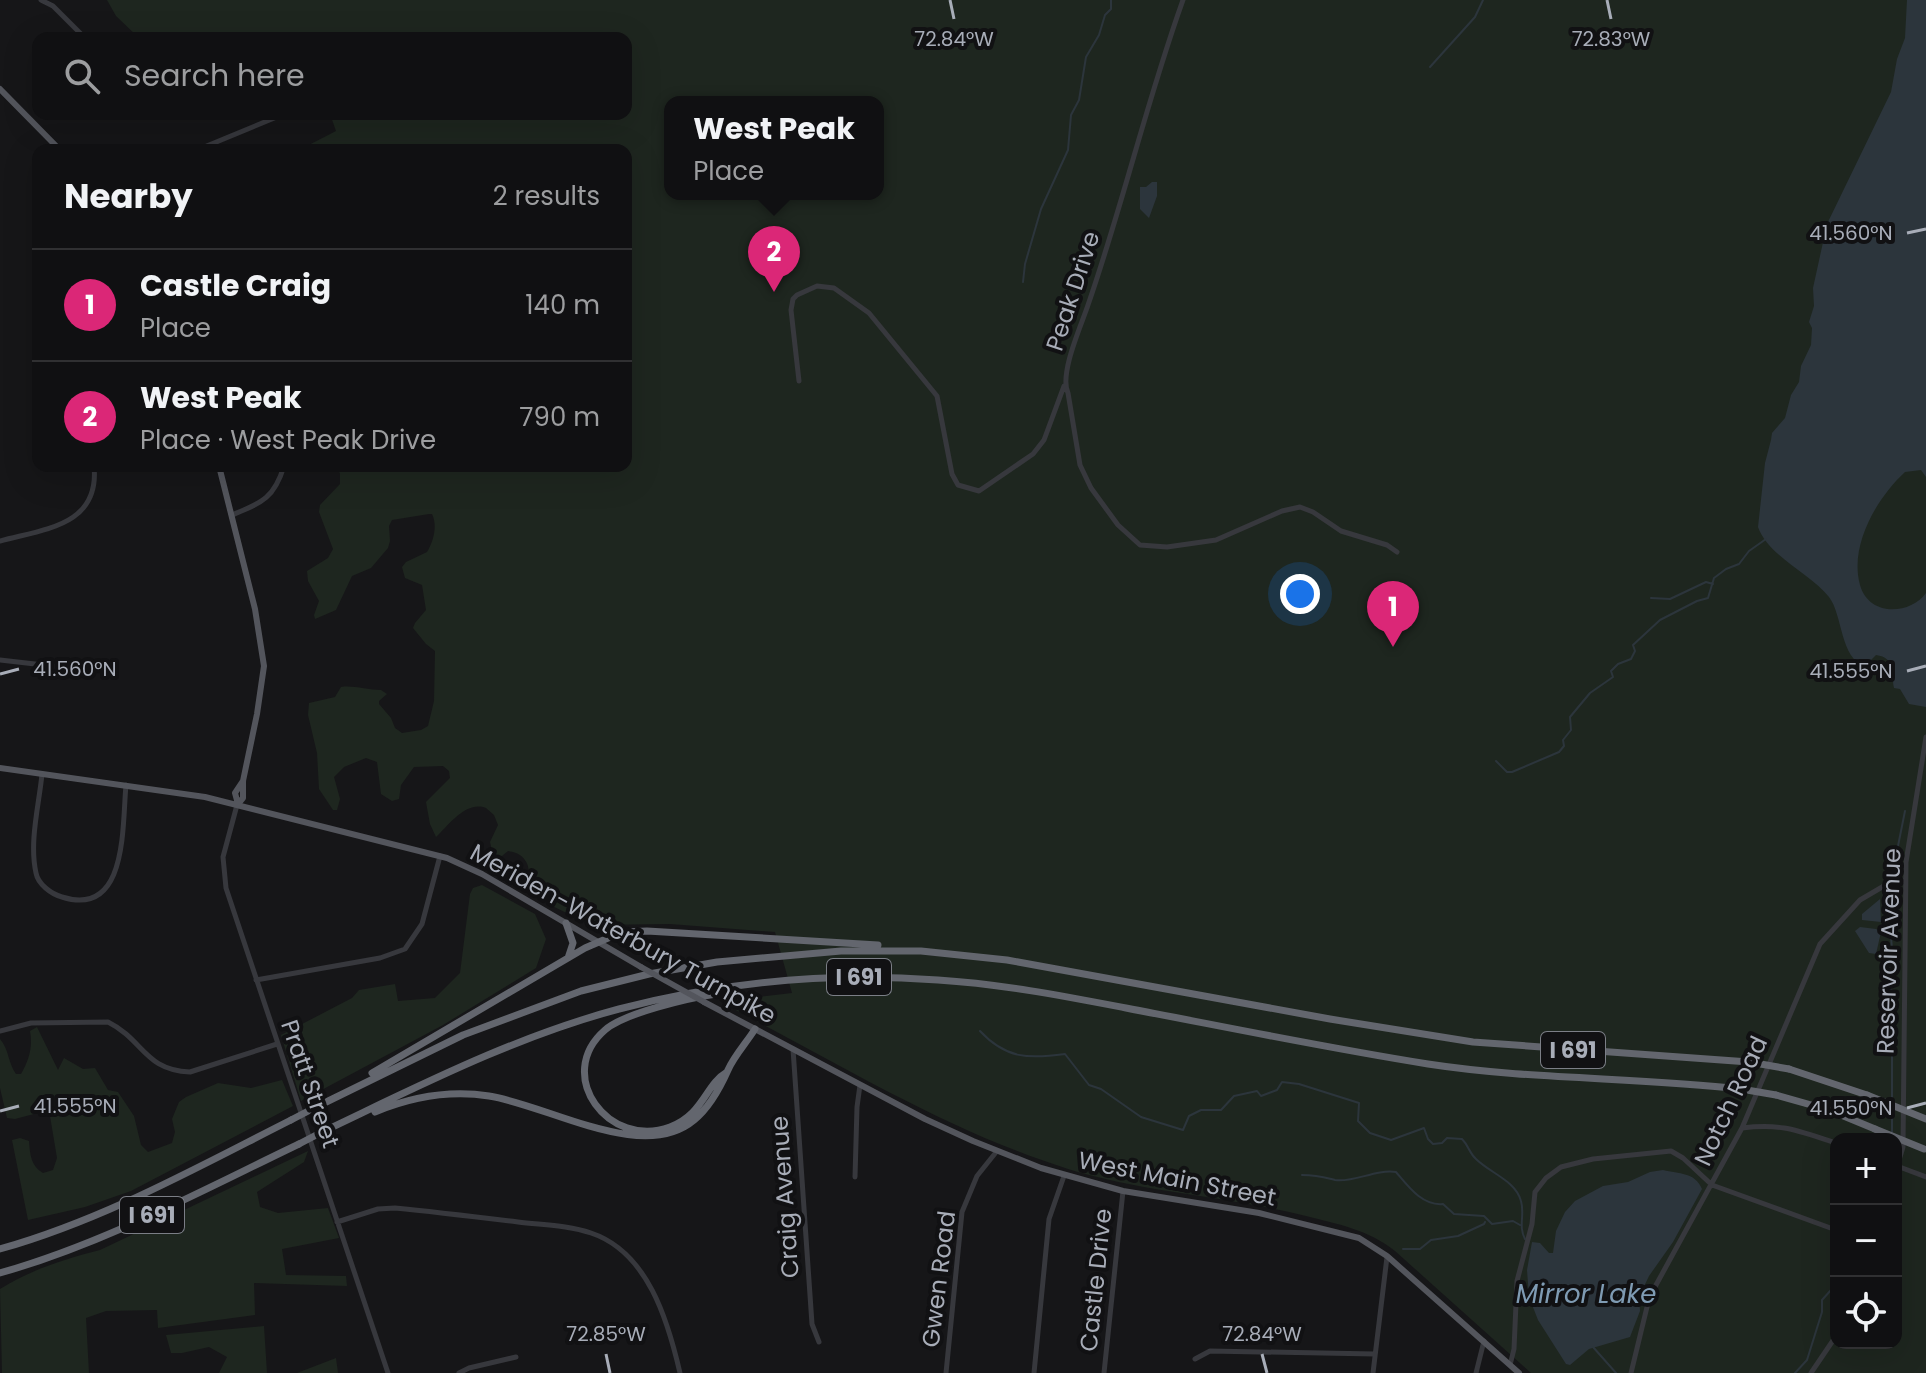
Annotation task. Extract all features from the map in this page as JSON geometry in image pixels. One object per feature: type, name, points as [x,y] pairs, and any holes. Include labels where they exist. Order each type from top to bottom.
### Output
[{"type":"highway","points":[[566,923],[573,941],[568,959]]},
{"type":"highway","points":[[339,1095],[352,1084],[598,942],[632,931],[880,945],[908,951]]},
{"type":"highway","name":"I 691","points":[[0,1249],[47,1235],[113,1209],[486,1025],[552,1000],[614,982],[691,966],[775,954],[908,951],[1016,961],[1454,1039],[1749,1062],[1829,1080],[1926,1119]]},
{"type":"highway","name":"I 691","points":[[0,1273],[113,1233],[467,1063],[551,1030],[635,1005],[739,986],[853,977],[969,982],[1052,994],[1443,1066],[1528,1075],[1741,1089],[1821,1108],[1925,1149]]},
{"type":"highway","points":[[739,986],[613,1024],[593,1044],[585,1074],[590,1097],[604,1116],[622,1127],[648,1131],[671,1127],[702,1104],[755,1029]]},
{"type":"highway","points":[[339,1124],[412,1100],[466,1094],[508,1100],[628,1135],[654,1137],[675,1132],[697,1119],[726,1080],[727,1072]]},
{"type":"main road","points":[[0,89],[54,144]]},
{"type":"main road","points":[[221,472],[255,609],[264,666],[243,781],[244,792],[238,804]]},
{"type":"main road","name":"Meriden-Waterbury Turnpike","points":[[0,768],[238,804],[440,856],[473,869],[641,967],[802,1054]]},
{"type":"main road","name":"West Main Street","points":[[802,1054],[949,1130],[1064,1176],[1123,1191],[1281,1218],[1369,1243],[1519,1373]]},
{"type":"street","points":[[41,0],[53,6],[79,32]]},
{"type":"street","name":"Peak Drive","points":[[1183,0],[1140,128],[1103,262],[1069,362],[1064,385],[1080,465],[1091,488],[1118,525],[1140,545],[1167,547],[1216,540],[1282,511],[1300,507],[1341,531],[1387,545],[1397,552]]},
{"type":"street","points":[[212,144],[270,120]]},
{"type":"street","points":[[799,381],[791,310],[793,299],[817,286],[834,288],[875,319],[937,396],[952,474],[958,485],[979,491],[1038,447],[1049,427],[1064,385]]},
{"type":"street","points":[[0,541],[58,526],[74,518],[86,505],[92,492],[94,472]]},
{"type":"street","points":[[232,515],[266,500],[282,472]]},
{"type":"street","points":[[0,660],[70,668]]},
{"type":"street","name":"Reservoir Avenue","points":[[1902,1150],[1905,880],[1926,737]]},
{"type":"street","points":[[42,774],[33,857],[37,878],[53,894],[72,900],[95,897],[112,883],[119,863],[126,785]]},
{"type":"street","name":"Pratt Street","points":[[238,804],[223,857],[224,873],[256,980],[388,1373]]},
{"type":"street","points":[[256,980],[380,958],[405,949],[422,924],[440,856]]},
{"type":"street","name":"Notch Road","points":[[1631,1373],[1647,1307],[1656,1285],[1742,1128],[1820,944],[1860,900],[1889,883],[1905,880]]},
{"type":"street","points":[[0,1031],[31,1023],[108,1022],[120,1028],[160,1066],[190,1072],[277,1044]]},
{"type":"street","name":"Craig Avenue","points":[[793,1049],[812,1324],[819,1342]]},
{"type":"street","points":[[855,1177],[860,1085]]},
{"type":"street","points":[[1742,1128],[1770,1124],[1830,1141]]},
{"type":"street","name":"Gwen Road","points":[[946,1373],[962,1212],[977,1176],[997,1151]]},
{"type":"street","points":[[1510,1365],[1514,1349],[1515,1293],[1531,1231],[1535,1192],[1546,1178],[1561,1167],[1578,1161],[1664,1151],[1677,1154],[1712,1185],[1830,1228]]},
{"type":"street","name":"Reservoir Avenue","points":[[1902,1169],[1926,1177]]},
{"type":"street","points":[[1034,1373],[1049,1219],[1064,1176]]},
{"type":"street","name":"Castle Drive","points":[[1104,1373],[1123,1191]]},
{"type":"street","points":[[337,1222],[378,1209],[395,1208],[572,1228],[604,1238],[632,1261],[663,1311],[680,1373]]},
{"type":"street","points":[[1373,1373],[1387,1256]]},
{"type":"street","points":[[1476,1373],[1484,1341]]},
{"type":"street","points":[[1811,1373],[1830,1345]]},
{"type":"street","points":[[1195,1359],[1210,1351],[1375,1354]]},
{"type":"street","points":[[459,1373],[516,1357]]},
{"type":"shaded area","points":[[107,0],[1926,0],[1926,1373],[1531,1373],[1395,1251],[1364,1233],[1276,1209],[1097,1177],[1024,1154],[896,1096],[730,1007],[729,1002],[734,1000],[792,993],[775,932],[670,924],[591,925],[530,895],[526,887],[529,869],[520,855],[508,851],[494,859],[490,842],[498,825],[494,815],[486,808],[479,806],[465,810],[436,837],[426,802],[450,778],[449,771],[443,766],[414,767],[401,785],[399,799],[392,801],[381,794],[377,762],[366,758],[344,767],[334,777],[340,799],[337,810],[333,810],[319,789],[309,703],[335,697],[341,687],[381,690],[387,694],[379,704],[395,728],[402,733],[428,726],[434,701],[435,651],[413,628],[426,610],[422,585],[405,578],[402,567],[427,552],[435,524],[432,514],[392,520],[388,548],[371,568],[352,576],[336,610],[315,619],[319,601],[308,581],[307,571],[328,558],[333,549],[319,512],[320,505],[340,484],[339,472],[632,472],[632,144],[311,144],[336,131],[332,120],[632,120],[632,32],[133,32],[116,16]]},
{"type":"shaded area","points":[[482,885],[535,914],[546,939],[536,968],[443,1025],[301,1101],[281,1035],[352,998],[359,990],[395,984],[398,1001],[435,998],[460,973],[470,894],[473,888]]},
{"type":"shaded area","points":[[37,1027],[58,1070],[64,1058],[83,1069],[95,1068],[108,1090],[118,1092],[134,1116],[141,1145],[148,1152],[172,1143],[175,1132],[172,1119],[179,1102],[218,1083],[251,1088],[282,1080],[293,1106],[131,1191],[85,1207],[28,1220],[12,1140],[20,1138],[29,1141],[34,1163],[43,1173],[53,1170],[57,1158],[49,1110],[15,1119],[7,1118],[0,1088],[0,1039],[13,1070],[21,1074],[30,1053],[30,1031]]},
{"type":"shaded area","points":[[308,1151],[304,1162],[257,1192],[260,1207],[278,1213],[328,1208],[339,1238],[282,1249],[286,1275],[346,1276],[347,1286],[254,1283],[255,1315],[158,1328],[157,1310],[106,1311],[86,1318],[89,1373],[2,1373],[0,1289],[48,1266],[100,1250]]},
{"type":"shaded area","points":[[264,1326],[267,1373],[219,1373],[227,1357],[209,1347],[171,1353],[166,1335]]},
{"type":"shaded area","points":[[336,1358],[338,1373],[297,1373]]},
{"type":"water","points":[[1907,0],[1926,0],[1926,477],[1921,470],[1905,472],[1885,495],[1862,539],[1858,570],[1865,595],[1881,607],[1900,609],[1910,606],[1926,593],[1926,707],[1909,704],[1900,689],[1894,688],[1887,659],[1876,655],[1865,666],[1857,662],[1846,646],[1829,597],[1780,556],[1758,527],[1765,463],[1772,433],[1785,418],[1811,345],[1812,328],[1809,322],[1814,306],[1813,288],[1827,224],[1891,92],[1897,59],[1905,38]]},
{"type":"water","points":[[1157,182],[1157,196],[1149,218],[1140,209],[1140,187]]},
{"type":"water","points":[[1880,899],[1881,922],[1862,920],[1862,914]]},
{"type":"water","points":[[1860,927],[1881,932],[1876,954],[1869,953],[1855,931]]},
{"type":"water","name":"Mirror Lake","points":[[1663,1170],[1691,1177],[1702,1189],[1673,1242],[1649,1276],[1639,1297],[1640,1311],[1630,1337],[1589,1349],[1570,1365],[1566,1364],[1538,1320],[1529,1297],[1527,1270],[1532,1242],[1540,1243],[1549,1253],[1553,1253],[1556,1231],[1565,1212],[1575,1201],[1603,1186],[1628,1182]]},
{"type":"waterway","points":[[1023,282],[1041,209],[1068,150],[1071,115],[1079,100],[1086,57],[1099,35],[1105,15],[1111,9],[1111,0]]},
{"type":"waterway","points":[[1430,67],[1475,17],[1483,0]]},
{"type":"waterway","points":[[1496,761],[1507,772],[1512,772],[1559,752],[1571,730],[1570,717],[1590,693],[1613,677],[1611,671],[1618,664],[1631,659],[1635,651],[1633,645],[1660,620],[1708,598],[1714,578],[1739,564],[1749,551],[1766,539]]},
{"type":"waterway","points":[[1651,598],[1670,599],[1706,582],[1713,584]]},
{"type":"waterway","points":[[1898,846],[1905,811]]},
{"type":"waterway","points":[[1893,876],[1895,861]]},
{"type":"waterway","points":[[1890,921],[1891,886]]},
{"type":"waterway","points":[[1890,926],[1894,971],[1891,989],[1896,1003],[1887,1024],[1892,1054],[1892,1104]]},
{"type":"waterway","points":[[980,1031],[999,1047],[1019,1055],[1065,1054],[1089,1085],[1101,1089],[1141,1117],[1183,1130],[1189,1116],[1201,1110],[1221,1110],[1234,1096],[1257,1091],[1261,1096],[1277,1090],[1282,1082],[1299,1084],[1359,1103],[1358,1121],[1370,1133],[1391,1140],[1424,1128],[1433,1144],[1442,1143],[1447,1138],[1462,1139],[1476,1159],[1518,1194],[1525,1239]]},
{"type":"waterway","points":[[1892,1110],[1892,1132]]},
{"type":"waterway","points":[[1302,1175],[1350,1180],[1380,1172],[1396,1172],[1422,1198],[1443,1204],[1454,1214],[1484,1216],[1492,1224],[1513,1221],[1520,1225]]},
{"type":"waterway","points":[[1403,1249],[1420,1249],[1431,1240],[1458,1236],[1485,1222]]},
{"type":"waterway","points":[[1795,1373],[1807,1360],[1822,1312],[1822,1300],[1830,1291]]},
{"type":"waterway","points":[[1593,1347],[1616,1373]]},
{"type":"place","name":"West Peak","points":[[774,292]]},
{"type":"place","name":"Castle Craig","points":[[1393,647]]}]
